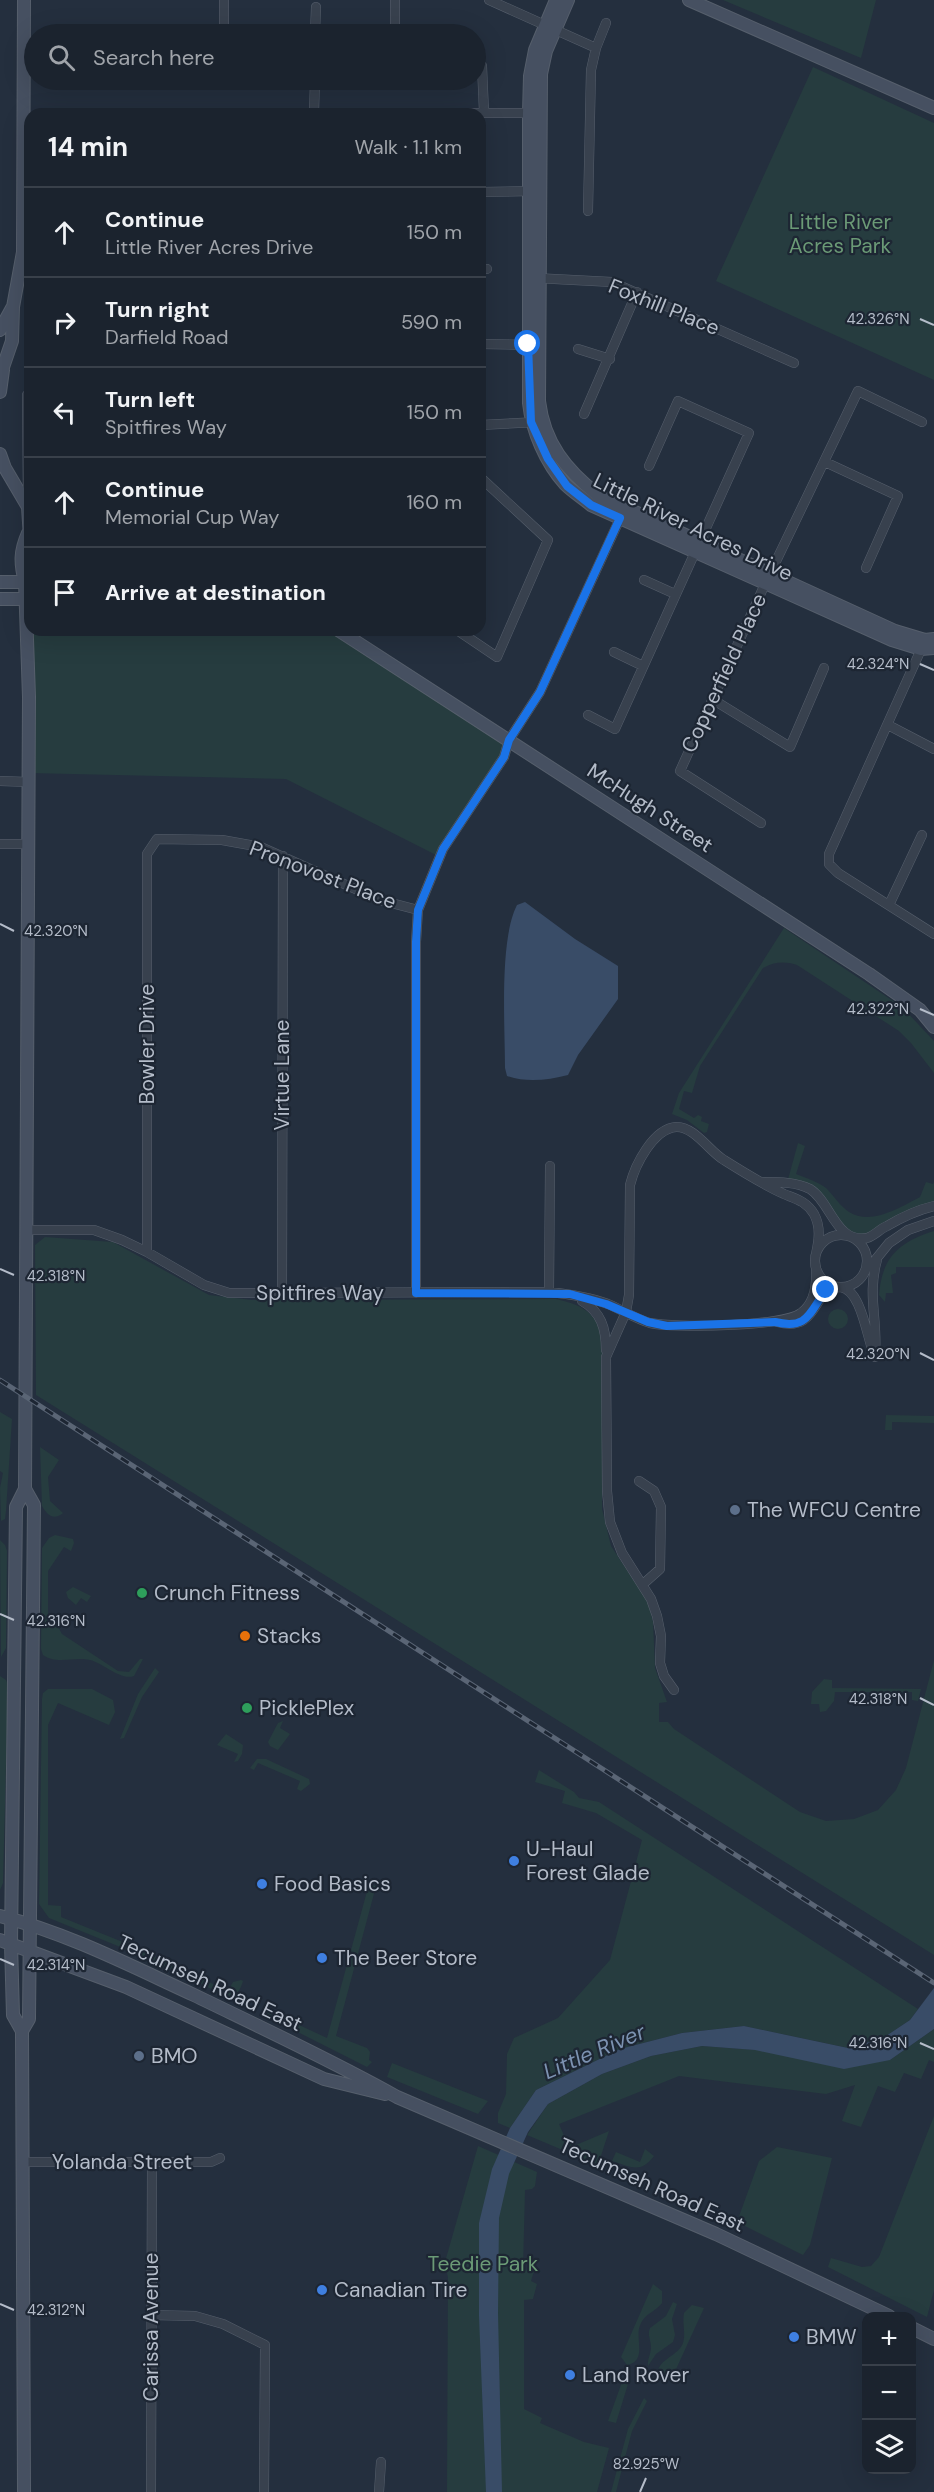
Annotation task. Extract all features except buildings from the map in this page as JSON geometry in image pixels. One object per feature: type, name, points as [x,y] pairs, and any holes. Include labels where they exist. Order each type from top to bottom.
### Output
[{"type":"street","points":[[0,330],[22,252],[24,225],[24,0]]},
{"type":"street","points":[[224,0],[224,24]]},
{"type":"street","points":[[395,0],[395,24]]},
{"type":"street","points":[[489,0],[596,48]]},
{"type":"street","name":"Little River Acres Drive","points":[[550,27],[556,0]]},
{"type":"street","name":"Little River Acres Drive","points":[[568,0],[534,50],[530,76],[534,113],[533,344],[536,422],[574,477],[623,513],[698,547],[772,573],[895,631],[929,644]]},
{"type":"street","points":[[689,0],[934,108]]},
{"type":"street","points":[[315,24],[316,7]]},
{"type":"street","points":[[588,211],[591,70],[596,48],[606,23]]},
{"type":"street","points":[[314,108],[315,90]]},
{"type":"street","points":[[483,90],[484,108]]},
{"type":"street","points":[[486,112],[534,113]]},
{"type":"street","points":[[486,192],[533,191]]},
{"type":"street","name":"Foxhill Place","points":[[534,278],[612,282],[794,363]]},
{"type":"street","points":[[584,414],[610,359],[637,292]]},
{"type":"street","points":[[0,392],[1,373],[12,341],[6,307]]},
{"type":"street","points":[[486,344],[533,344]]},
{"type":"street","points":[[578,349],[610,359]]},
{"type":"street","name":"Copperfield Place","points":[[761,823],[680,771],[765,585],[858,391],[922,422]]},
{"type":"street","points":[[588,715],[615,729],[749,433],[678,401],[649,466]]},
{"type":"street","points":[[486,424],[536,422]]},
{"type":"street","points":[[0,454],[5,468],[24,500]]},
{"type":"street","points":[[825,462],[898,496],[866,568]]},
{"type":"street","points":[[466,636],[497,657],[548,540],[486,483]]},
{"type":"street","points":[[416,1293],[416,942],[418,910],[443,849],[504,757],[509,740],[540,692],[623,513]]},
{"type":"street","points":[[24,544],[21,548],[21,565],[24,571]]},
{"type":"street","name":"Little River Acres Drive","points":[[698,547],[765,585],[892,640],[929,644]]},
{"type":"street","points":[[0,582],[24,579]]},
{"type":"street","points":[[644,580],[675,594]]},
{"type":"street","points":[[0,599],[24,599]]},
{"type":"street","points":[[24,2492],[22,2031],[13,2015],[5,1942],[16,1507],[25,1489],[28,636]]},
{"type":"street","name":"McHugh Street","points":[[347,636],[868,974],[920,1010],[934,1027]]},
{"type":"street","points":[[929,644],[888,725],[829,854],[829,864],[838,873],[934,934]]},
{"type":"street","points":[[614,652],[643,666]]},
{"type":"street","points":[[712,699],[790,747],[824,668]]},
{"type":"street","points":[[888,725],[934,749]]},
{"type":"street","points":[[0,781],[28,782]]},
{"type":"street","points":[[890,905],[922,836]]},
{"type":"street","name":"Pronovost Place","points":[[157,839],[222,840],[261,847],[380,900],[418,910]]},
{"type":"street","name":"Bowler Drive","points":[[147,1252],[147,854],[157,839]]},
{"type":"street","points":[[0,844],[28,844]]},
{"type":"street","name":"Virtue Lane","points":[[282,1293],[283,856]]},
{"type":"street","points":[[606,1357],[626,1312],[629,1295],[630,1185],[634,1168],[665,1130],[677,1127],[687,1129],[715,1155],[803,1202],[814,1214],[819,1226],[816,1254],[817,1282],[808,1306],[799,1315],[775,1322]]},
{"type":"street","points":[[549,1292],[550,1166]]},
{"type":"street","points":[[764,1182],[796,1184],[811,1190],[824,1204],[840,1230],[854,1236],[863,1245],[867,1257],[866,1270]]},
{"type":"street","points":[[816,1254],[820,1245],[830,1237],[841,1234],[865,1238],[916,1211],[934,1206]]},
{"type":"street","points":[[839,1287],[850,1286],[859,1280],[889,1244],[908,1230],[934,1221]]},
{"type":"street","name":"Spitfires Way","points":[[27,1230],[94,1230],[147,1252],[204,1285],[229,1293],[549,1292],[570,1294],[606,1304],[648,1322],[667,1326],[775,1322],[789,1325],[802,1322],[812,1314],[826,1290],[839,1287]]},
{"type":"street","points":[[816,1267],[819,1276],[828,1284],[848,1290],[857,1301],[875,1357],[877,1334],[871,1299],[872,1278],[877,1260]]},
{"type":"street","points":[[570,1294],[591,1306],[604,1323],[607,1491],[610,1522],[622,1553],[651,1599],[657,1616],[662,1669],[674,1690]]},
{"type":"street","points":[[639,1481],[654,1491],[661,1507],[660,1569],[642,1585]]},
{"type":"street","points":[[22,2031],[29,2019],[34,1505],[25,1489]]},
{"type":"street","name":"Tecumseh Road East","points":[[6,1917],[132,1966],[342,2067],[398,2097],[717,2234],[880,2312]]},
{"type":"street","name":"Tecumseh Road East","points":[[5,1942],[126,1987],[324,2079],[398,2097]]},
{"type":"street","name":"Yolanda Street","points":[[23,2162],[211,2162],[220,2158]]},
{"type":"street","name":"Carissa Avenue","points":[[151,2492],[152,2161]]},
{"type":"street","points":[[151,2315],[195,2316],[223,2324],[265,2345],[264,2492]]},
{"type":"street","points":[[916,2330],[934,2339]]},
{"type":"street","points":[[379,2492],[381,2462]]},
{"type":"green space","points":[[723,0],[876,0],[861,58]]},
{"type":"green space","name":"Little River Acres Park","points":[[813,67],[934,123],[934,380],[716,281]]},
{"type":"green space","points":[[30,636],[347,636],[509,740],[440,857],[286,779],[29,773]]},
{"type":"green space","points":[[784,928],[902,1007],[934,1041],[934,1073],[899,1031],[797,965],[775,963],[763,968],[700,1066],[692,1093],[684,1091],[679,1109],[694,1118],[698,1115],[702,1117],[701,1121],[709,1124],[707,1132],[704,1133],[687,1120],[672,1114],[679,1093]]},
{"type":"green space","points":[[798,1143],[805,1146],[796,1174],[826,1188],[849,1212],[867,1217],[886,1214],[920,1197],[926,1182],[933,1184],[934,1182],[934,1206],[873,1235],[854,1236],[811,1190],[787,1183]]},
{"type":"green space","points":[[934,1231],[934,1267],[896,1267],[896,1273],[891,1275],[893,1293],[886,1293],[885,1302],[879,1295],[888,1261],[894,1253],[911,1240]]},
{"type":"green space","points":[[45,1237],[113,1242],[209,1295],[252,1300],[556,1299],[580,1307],[591,1315],[596,1321],[602,1338],[602,1509],[611,1546],[648,1602],[653,1622],[655,1668],[667,1702],[659,1703],[659,1722],[668,1722],[674,1729],[800,1812],[826,1821],[854,1819],[878,1810],[896,1790],[906,1768],[934,1660],[934,1955],[36,1395],[35,1245]]},
{"type":"green space","points":[[838,1309],[845,1312],[848,1319],[845,1326],[838,1329],[831,1326],[828,1319],[831,1312]]},
{"type":"green space","points":[[0,1412],[12,1419],[6,1511],[5,1519],[1,1521],[0,1488],[3,1473],[0,1471]]},
{"type":"green space","points":[[886,1415],[934,1416],[934,1423],[892,1422],[892,1430],[885,1430]]},
{"type":"green space","points":[[40,1447],[59,1460],[48,1477],[50,1501],[63,1513],[57,1517],[48,1514],[42,1506]]},
{"type":"green space","points":[[55,1535],[73,1539],[74,1543],[71,1551],[64,1547],[48,1571],[48,1621],[55,1621],[62,1634],[118,1671],[129,1672],[140,1659],[143,1659],[134,1676],[123,1676],[90,1660],[60,1660],[43,1655],[41,1649],[42,1548],[49,1538]]},
{"type":"green space","points":[[0,1540],[7,1551],[6,1648],[1,1657]]},
{"type":"green space","points":[[73,1587],[91,1596],[87,1602],[81,1598],[76,1605],[68,1598],[66,1592]]},
{"type":"green space","points":[[155,1668],[159,1672],[142,1697],[124,1738],[120,1739],[138,1694]]},
{"type":"green space","points":[[0,1676],[6,1680],[8,1685],[3,1883],[0,1890]]},
{"type":"green space","points":[[824,1679],[832,1680],[832,1688],[921,1689],[918,1701],[912,1700],[912,1692],[835,1692],[834,1701],[826,1711],[820,1712],[819,1704],[811,1704],[812,1692]]},
{"type":"green space","points":[[48,1689],[92,1689],[113,1700],[115,1712],[109,1725],[58,1703],[48,1725],[48,1905],[61,1906],[61,1917],[135,1947],[228,1991],[233,1982],[243,1981],[235,1994],[226,1996],[145,1957],[49,1918],[39,1904],[42,1699],[43,1693]]},
{"type":"green space","points":[[283,1721],[280,1728],[290,1734],[278,1750],[270,1746],[268,1742],[278,1723]]},
{"type":"green space","points":[[226,1734],[243,1745],[238,1761],[234,1762],[238,1754],[217,1745]]},
{"type":"green space","points":[[257,1759],[266,1759],[309,1779],[310,1784],[301,1791],[297,1789],[300,1781],[258,1763],[254,1770],[250,1768]]},
{"type":"green space","points":[[539,1770],[574,1792],[579,1798],[599,1802],[918,2009],[910,2020],[883,2038],[848,2048],[744,2026],[682,2033],[620,2049],[536,2090],[510,2128],[498,2123],[498,2113],[506,2094],[507,2054],[514,2038],[558,2018],[610,1960],[642,1840],[596,1813],[562,1803],[565,1791],[535,1782]]},
{"type":"green space","points":[[369,1884],[376,1886],[336,2036],[367,2048],[370,2052],[369,2060],[372,2062],[367,2067],[270,2018],[264,2008],[265,2002],[269,2011],[327,2038]]},
{"type":"green space","points":[[934,2029],[934,2062],[929,2060],[921,2079],[904,2073],[895,2092],[878,2086],[861,2127],[842,2121],[855,2085],[826,2094],[679,2076],[559,2124],[566,2140],[572,2138],[576,2145],[609,2131],[598,2165],[527,2135],[548,2104],[602,2074],[651,2056],[702,2046],[890,2060]]},
{"type":"green space","points":[[392,2063],[488,2101],[478,2114],[387,2077]]},
{"type":"green space","points":[[934,2116],[934,2290],[927,2317],[828,2267],[831,2258],[862,2267],[871,2266],[879,2257]]},
{"type":"green space","name":"Teedie Park","points":[[478,2146],[537,2172],[535,2186],[525,2190],[523,2269],[534,2271],[531,2281],[537,2284],[533,2299],[524,2300],[524,2409],[542,2418],[540,2423],[584,2442],[609,2448],[597,2492],[447,2492],[448,2278],[445,2262]]},
{"type":"green space","points":[[777,2147],[832,2158],[810,2245],[803,2255],[737,2222],[759,2161]]},
{"type":"green space","points":[[645,2149],[654,2156],[640,2167],[630,2167],[612,2161],[616,2152],[640,2162]]},
{"type":"green space","points":[[653,2284],[662,2291],[662,2303],[641,2323],[639,2353],[634,2362],[627,2365],[621,2357]]},
{"type":"green space","points":[[673,2302],[677,2304],[672,2319],[675,2335],[673,2342],[656,2354],[648,2366],[651,2347],[650,2328],[666,2316]]},
{"type":"green space","points":[[692,2305],[704,2308],[672,2378],[666,2382],[661,2381],[658,2374],[661,2364],[683,2343],[684,2313]]},
{"type":"green space","points":[[622,2382],[628,2384],[616,2423],[608,2421]]},
{"type":"green space","points":[[644,2398],[647,2401],[632,2431],[616,2492],[611,2492],[628,2429]]},
{"type":"water","points":[[525,902],[575,939],[618,966],[618,999],[578,1055],[568,1075],[530,1080],[507,1076],[505,1068],[505,961],[511,920],[517,905]]},
{"type":"water","points":[[934,1988],[934,2029],[890,2060],[844,2069],[755,2050],[702,2046],[651,2056],[602,2074],[548,2104],[528,2132],[509,2174],[499,2218],[498,2313],[502,2492],[486,2492],[479,2316],[479,2223],[492,2169],[510,2128],[536,2090],[620,2049],[682,2033],[744,2026],[848,2048],[883,2038],[910,2020]]},
{"type":"railway","points":[[0,1380],[934,1983]]},
{"type":"place","name":"The WFCU Centre","points":[[735,1510]]},
{"type":"place","name":"Crunch Fitness","points":[[142,1593]]},
{"type":"place","name":"Stacks","points":[[245,1636]]},
{"type":"place","name":"PicklePlex","points":[[247,1708]]},
{"type":"place","name":"U-Haul Forest Glade","points":[[514,1861]]},
{"type":"place","name":"Food Basics","points":[[262,1884]]},
{"type":"place","name":"The Beer Store","points":[[322,1958]]},
{"type":"place","name":"BMO","points":[[139,2056]]},
{"type":"place","name":"Canadian Tire","points":[[322,2290]]},
{"type":"place","name":"BMW","points":[[794,2337]]},
{"type":"place","name":"Land Rover","points":[[570,2375]]},
{"type":"route","points":[[528,344],[531,422],[548,459],[567,486],[591,505],[620,518],[540,692],[509,740],[504,757],[443,849],[418,910],[416,942],[416,1293],[549,1292],[570,1294],[606,1304],[648,1322],[679,1326],[775,1322],[789,1325],[802,1322],[812,1314],[826,1290]]},
{"type":"water label","name":"Little River","points":[[594,2051]]}]
